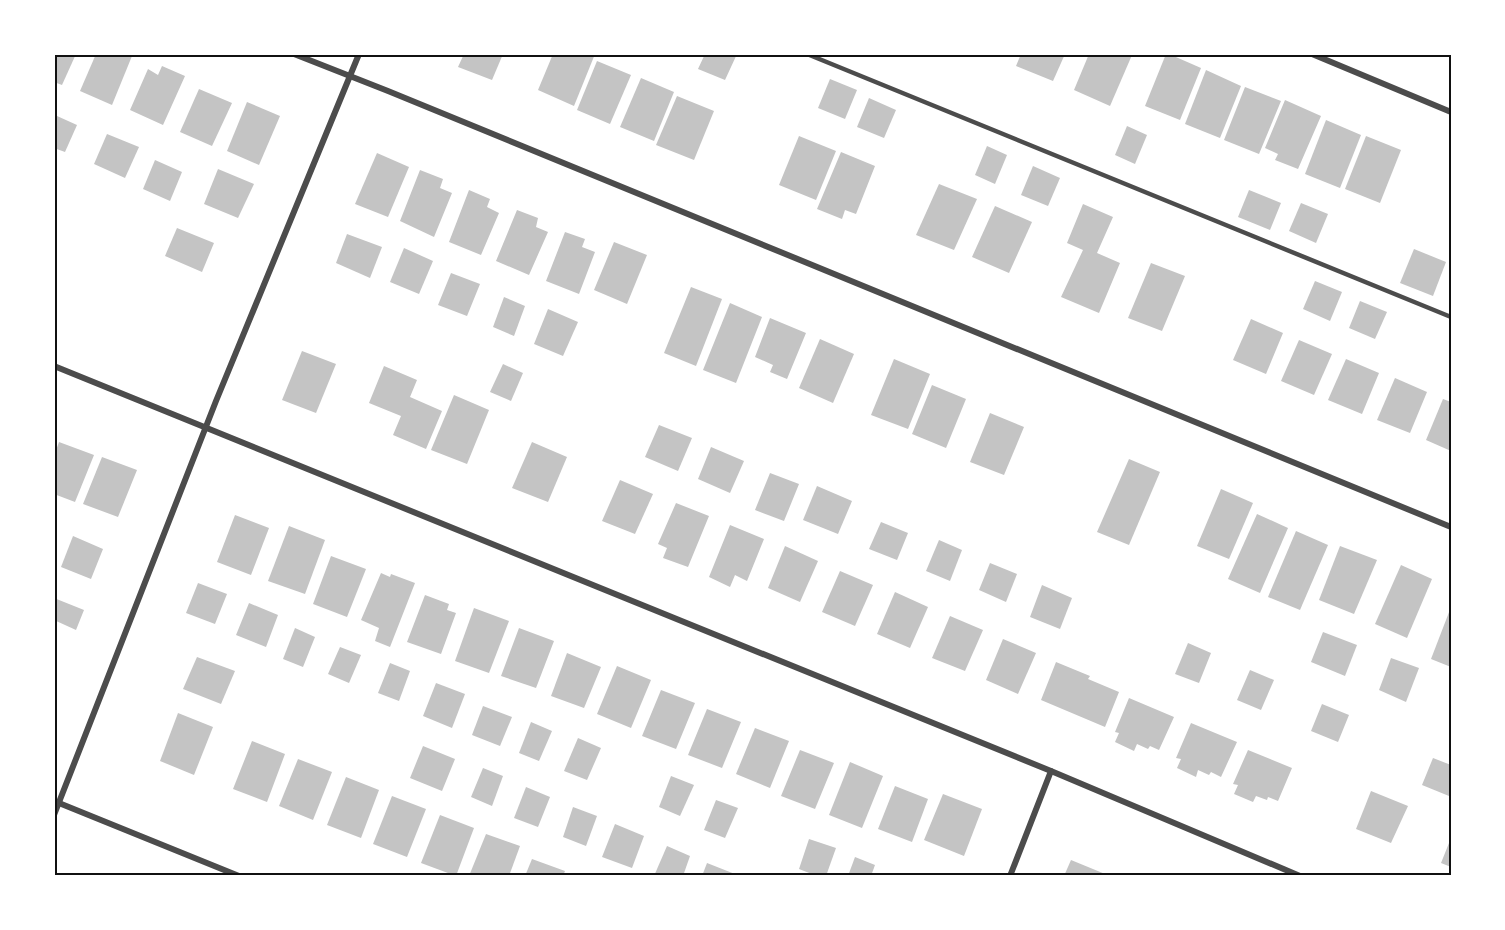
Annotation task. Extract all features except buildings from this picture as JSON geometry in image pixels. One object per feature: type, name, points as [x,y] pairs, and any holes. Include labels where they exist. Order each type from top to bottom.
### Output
[{"type":"street","points":[[294,54],[1451,526]]},
{"type":"street","points":[[54,815],[56,802],[359,54]]},
{"type":"street","points":[[1312,54],[1451,112]]},
{"type":"street","points":[[54,366],[1051,771],[1300,876]]},
{"type":"street","points":[[1010,876],[1051,771]]},
{"type":"street","points":[[56,802],[239,876]]},
{"type":"lane","points":[[807,54],[1451,316]]}]
